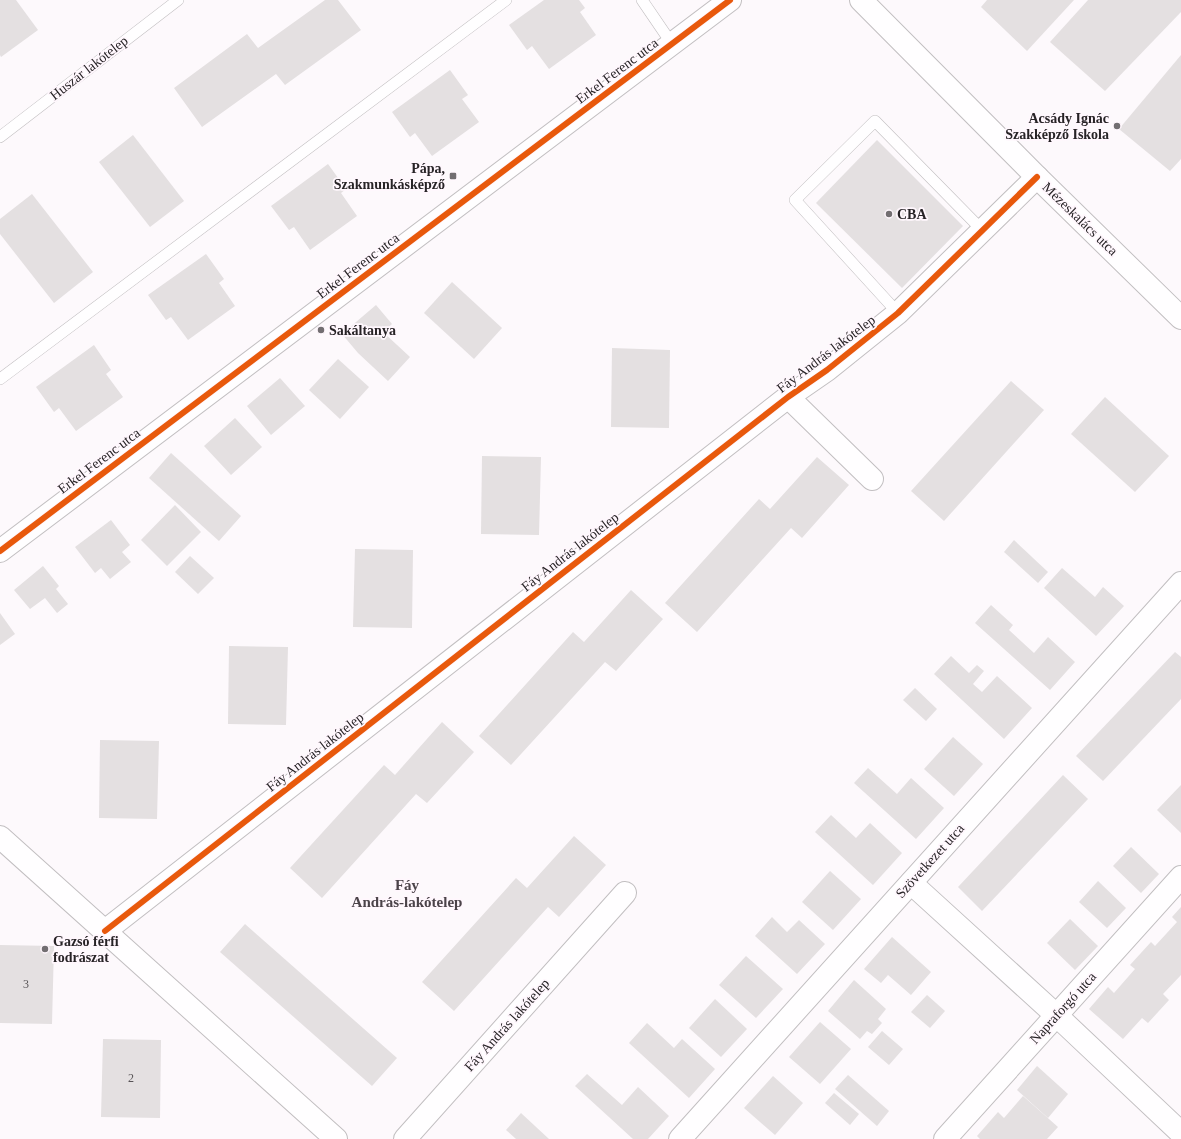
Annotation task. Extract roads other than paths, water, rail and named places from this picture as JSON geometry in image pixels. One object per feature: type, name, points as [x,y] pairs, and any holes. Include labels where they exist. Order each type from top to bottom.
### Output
[{"type":"street","name":"Erkel Ferenc utca","points":[[0,551],[730,0]]},
{"type":"street","name":"Mézeskalács utca","points":[[862,0],[1037,177],[1181,318]]},
{"type":"street","name":"Fáy András lakótelep","points":[[105,931],[788,397],[827,370],[898,313],[1037,177]]},
{"type":"street","name":"Fáy András lakótelep","points":[[788,397],[872,479]]},
{"type":"street","name":"Szövetkezet utca","points":[[680,1139],[1181,583]]},
{"type":"street","points":[[0,837],[336,1139]]},
{"type":"street","name":"Napraforgó utca","points":[[945,1139],[1181,877]]},
{"type":"street","points":[[911,883],[1056,1015],[1181,1133]]},
{"type":"street","name":"Fáy András lakótelep","points":[[405,1139],[625,893]]},
{"type":"lane","name":"Huszár lakótelep","points":[[0,137],[178,0]]},
{"type":"lane","points":[[0,379],[506,0]]},
{"type":"lane","points":[[642,0],[672,44]]},
{"type":"lane","points":[[898,313],[796,200],[875,121],[983,231]]},
{"type":"place","name":"Acsády Ignác Szakképző Iskola","points":[[1117,126]]},
{"type":"place","name":"Pápa, Szakmunkásképző","points":[[453,176]]},
{"type":"place","name":"CBA","points":[[889,214]]},
{"type":"place","name":"Sakáltanya","points":[[321,330]]},
{"type":"place","name":"Gazsó férfi fodrászat","points":[[45,949]]},
{"type":"district","name":"Fáy András-lakótelep","points":[[407,894]]}]
